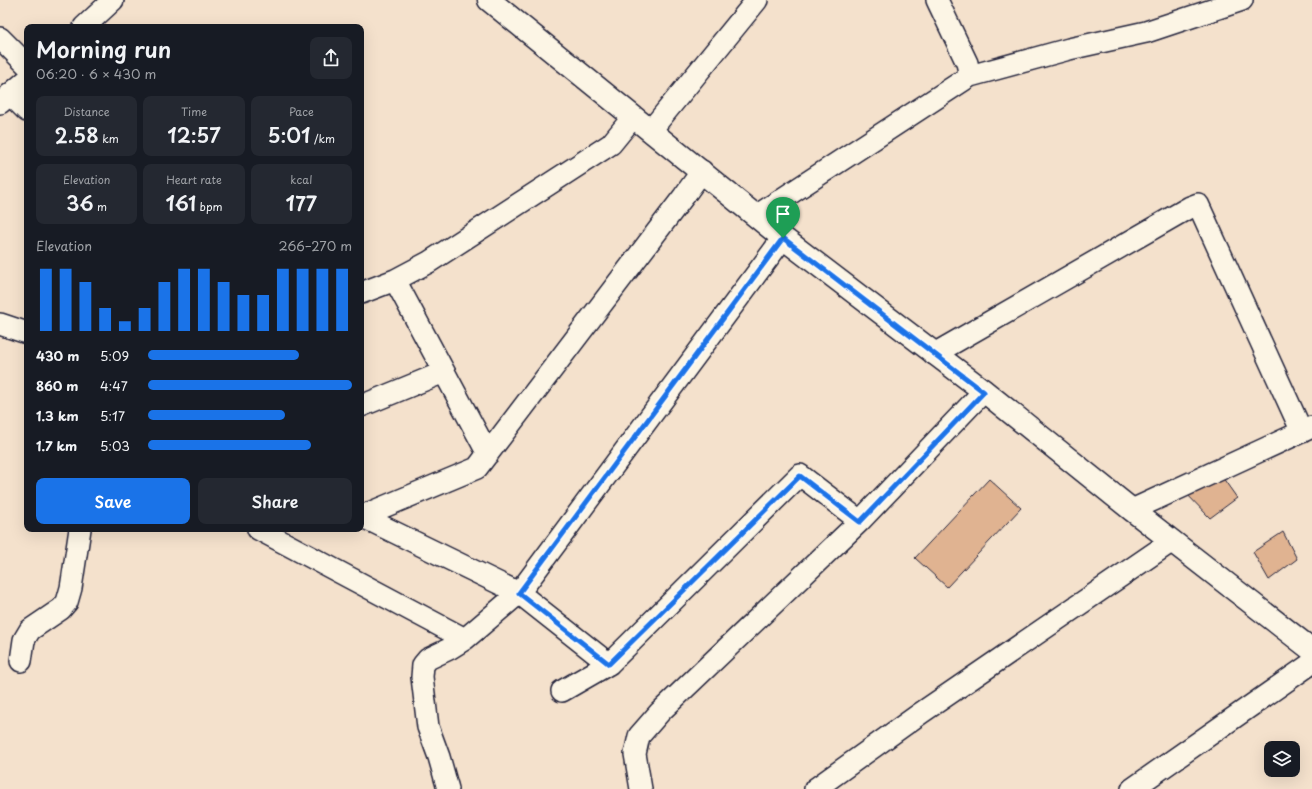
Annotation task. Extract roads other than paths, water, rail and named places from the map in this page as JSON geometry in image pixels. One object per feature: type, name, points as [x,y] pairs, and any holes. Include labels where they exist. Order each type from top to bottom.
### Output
[{"type":"main road","points":[[489,0],[783,238],[984,392],[1132,510],[1312,650]]},
{"type":"street","points":[[87,24],[113,0]]},
{"type":"street","points":[[651,130],[757,0]]},
{"type":"street","points":[[938,0],[967,63],[970,76]]},
{"type":"street","points":[[756,216],[970,76],[1070,49],[1146,32],[1242,0]]},
{"type":"street","points":[[0,38],[24,62]]},
{"type":"street","points":[[24,83],[5,99],[24,109]]},
{"type":"street","points":[[364,292],[395,280],[429,262],[611,144],[633,117]]},
{"type":"street","points":[[364,515],[477,468],[675,209],[702,171]]},
{"type":"street","points":[[934,354],[1190,207],[1198,204],[1307,430],[1132,510]]},
{"type":"street","points":[[448,789],[439,757],[428,727],[422,677],[423,665],[428,659],[465,639],[519,593],[783,238]]},
{"type":"street","points":[[395,280],[488,454]]},
{"type":"street","points":[[0,324],[24,332]]},
{"type":"street","points":[[364,405],[444,372]]},
{"type":"street","points":[[641,789],[635,754],[639,736],[660,712],[860,522],[984,392]]},
{"type":"street","points":[[562,691],[609,664],[800,476],[860,522]]},
{"type":"street","points":[[364,517],[519,593],[609,664]]},
{"type":"street","points":[[21,661],[24,640],[30,630],[60,609],[67,602],[71,588],[80,532]]},
{"type":"street","points":[[264,532],[465,639]]},
{"type":"street","points":[[815,789],[921,713],[1172,541]]},
{"type":"street","points":[[1132,789],[1312,663]]}]
